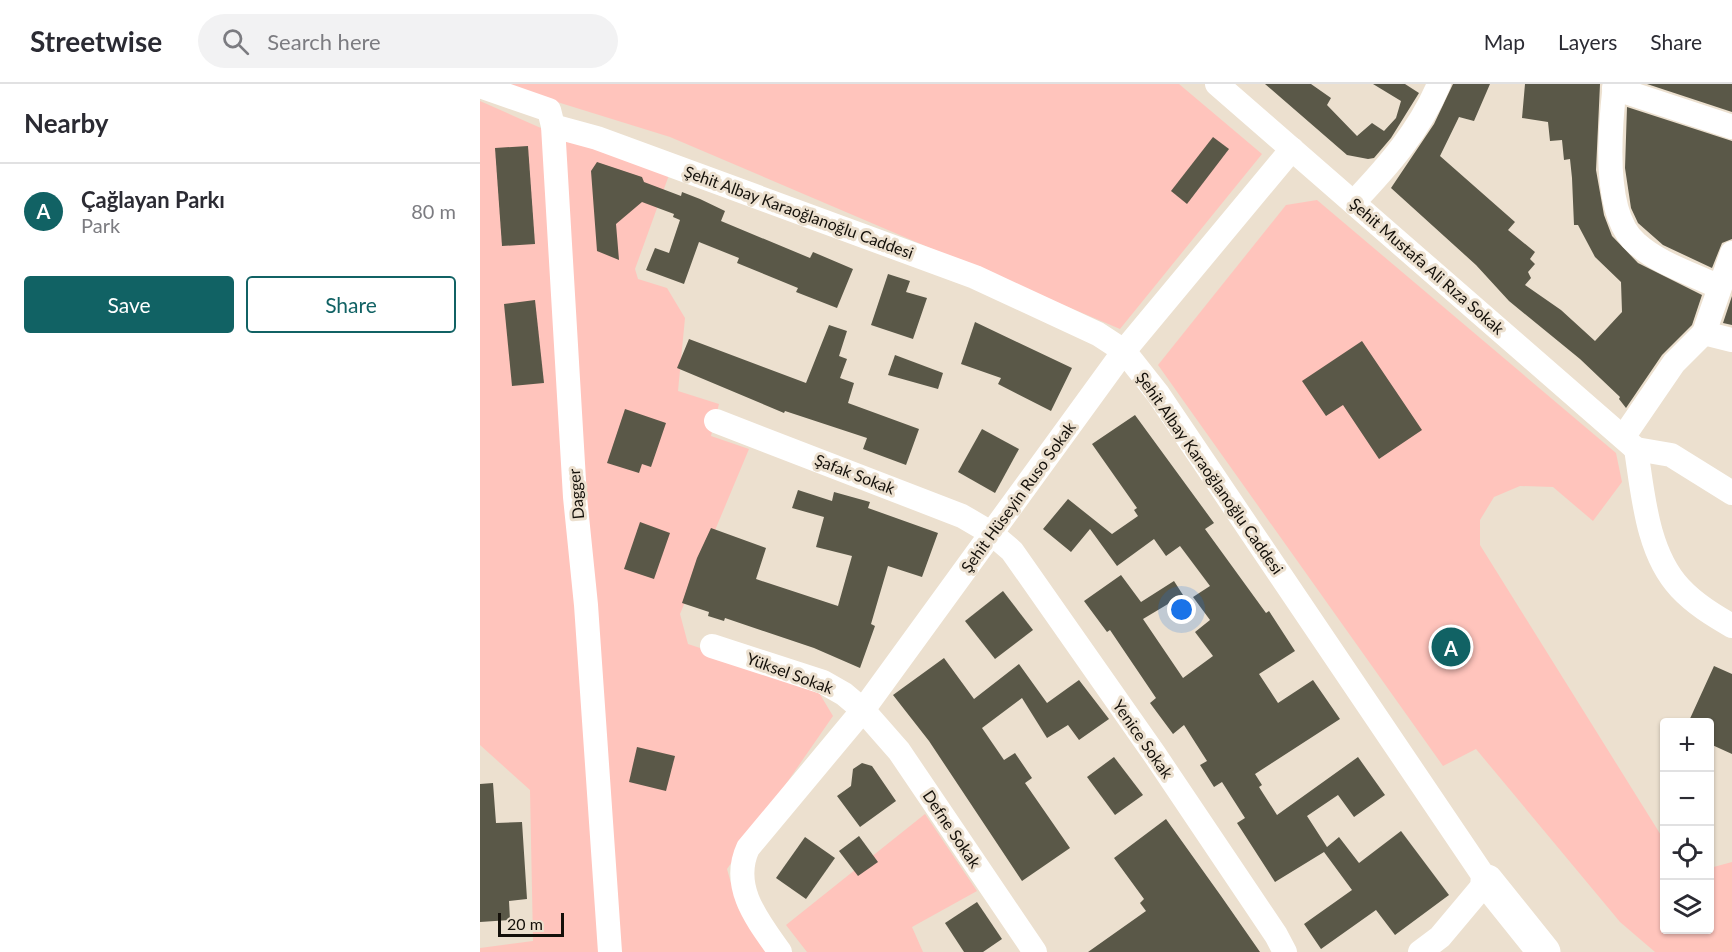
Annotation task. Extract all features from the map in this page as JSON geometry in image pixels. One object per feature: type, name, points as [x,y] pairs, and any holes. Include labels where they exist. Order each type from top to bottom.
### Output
[{"type":"street","name":"Şehit Mustafa Ali Rıza Sokak","points":[[1217,84],[1630,443]]},
{"type":"street","points":[[1354,202],[1391,164],[1407,141],[1438,84]]},
{"type":"street","points":[[480,86],[549,110],[554,126]]},
{"type":"street","points":[[1719,287],[1650,254],[1636,244],[1625,231],[1618,212],[1613,181],[1609,125],[1614,86],[1732,127]]},
{"type":"street","name":"Şehit Albay Karaoğlanoğlu Caddesi","points":[[554,126],[597,138],[975,277],[1098,334],[1124,351],[1158,394],[1487,881],[1544,952]]},
{"type":"street","name":"Dagger","points":[[554,126],[573,462],[586,604],[610,952]]},
{"type":"street","name":"Şehit Hüseyin Ruso Sokak","points":[[780,952],[755,917],[744,892],[741,870],[748,848],[863,710],[1124,351],[1292,149]]},
{"type":"street","points":[[1732,253],[1704,333],[1674,363],[1630,443],[1644,502],[1663,563],[1678,587],[1702,609],[1732,626]]},
{"type":"street","points":[[1704,333],[1732,340]]},
{"type":"street","name":"Şafak Sokak","points":[[716,421],[962,516],[991,533]]},
{"type":"street","points":[[1630,443],[1671,455],[1732,493]]},
{"type":"street","name":"Yenice Sokak","points":[[991,533],[1012,551],[1155,755],[1276,935],[1285,952]]},
{"type":"street","name":"Yüksel Sokak","points":[[712,646],[823,682],[844,694],[863,710]]},
{"type":"street","name":"Defne Sokak","points":[[863,710],[899,751],[1035,952]]},
{"type":"street","points":[[1420,952],[1440,937],[1487,881]]},
{"type":"shaded area","points":[[499,84],[1179,84],[1262,154],[1120,329],[670,137]]},
{"type":"shaded area","points":[[480,101],[568,140],[669,175],[635,269],[638,279],[667,288],[685,318],[678,391],[719,404],[711,436],[749,449],[680,614],[688,644],[815,686],[833,716],[727,869],[738,908],[768,952],[480,952],[480,948],[533,941],[530,790],[480,745]]},
{"type":"shaded area","points":[[1317,200],[1616,453],[1622,482],[1593,521],[1553,487],[1520,486],[1494,497],[1480,520],[1480,545],[1660,834],[1660,934],[1714,934],[1714,867],[1732,862],[1732,952],[1655,952],[1620,922],[1476,749],[1443,766],[1158,365],[1286,205]]},
{"type":"shaded area","points":[[925,814],[977,891],[912,927],[923,952],[807,952],[786,925]]},
{"type":"building","points":[[1265,84],[1311,84],[1331,98],[1327,105],[1357,136],[1372,123],[1384,131],[1396,118],[1401,101],[1373,84],[1405,84],[1419,93],[1391,138],[1374,158],[1368,159],[1347,155]]},
{"type":"building","points":[[1453,84],[1490,84],[1474,121],[1459,117],[1440,156],[1515,222],[1508,230],[1535,252],[1530,259],[1535,264],[1528,272],[1531,278],[1525,285],[1561,310],[1595,341],[1622,312],[1621,282],[1595,257],[1578,225],[1574,225],[1570,159],[1564,160],[1562,140],[1550,141],[1548,122],[1522,118],[1525,84],[1600,84],[1596,170],[1604,215],[1612,236],[1638,263],[1702,295],[1692,325],[1662,355],[1626,408],[1619,399],[1620,397],[1580,359],[1509,301],[1476,265],[1391,188],[1434,124]]},
{"type":"building","points":[[1647,84],[1732,84],[1732,112]]},
{"type":"building","points":[[1627,107],[1732,141],[1732,239],[1722,243],[1712,268],[1663,245],[1638,223],[1631,208],[1625,168]]},
{"type":"building","points":[[1213,137],[1229,149],[1187,204],[1171,191]]},
{"type":"building","points":[[528,146],[535,244],[502,246],[495,148]]},
{"type":"building","points":[[597,162],[642,177],[644,182],[681,196],[682,192],[700,199],[725,211],[721,221],[810,258],[813,252],[853,269],[837,308],[796,292],[798,288],[737,263],[739,258],[699,242],[684,284],[646,270],[655,248],[669,253],[680,220],[673,217],[674,214],[642,202],[616,224],[619,260],[597,251],[591,171]]},
{"type":"building","points":[[888,274],[910,281],[906,292],[927,298],[913,339],[871,325]]},
{"type":"building","points":[[1732,296],[1732,325],[1723,323]]},
{"type":"building","points":[[535,300],[544,383],[512,386],[504,304]]},
{"type":"building","points":[[975,322],[1072,368],[1051,411],[998,384],[1001,378],[961,364]]},
{"type":"building","points":[[829,325],[847,331],[839,356],[847,359],[840,378],[854,383],[848,403],[919,429],[906,465],[863,449],[867,438],[785,411],[784,413],[677,368],[689,339],[806,383]]},
{"type":"building","points":[[1362,341],[1422,430],[1379,459],[1343,405],[1326,416],[1302,381]]},
{"type":"building","points":[[895,355],[943,373],[938,389],[888,375]]},
{"type":"building","points":[[625,409],[666,423],[651,467],[642,464],[639,473],[607,463]]},
{"type":"building","points":[[1135,415],[1214,523],[1205,529],[1266,613],[1269,611],[1295,651],[1259,674],[1278,703],[1313,680],[1340,719],[1255,774],[1262,785],[1259,787],[1277,815],[1358,757],[1385,795],[1354,817],[1338,795],[1307,816],[1327,847],[1339,837],[1359,863],[1401,831],[1449,895],[1395,935],[1376,910],[1321,949],[1304,924],[1352,890],[1324,852],[1275,882],[1237,823],[1245,818],[1222,782],[1214,787],[1200,765],[1207,761],[1184,725],[1173,734],[1150,703],[1156,698],[1110,630],[1107,632],[1084,601],[1121,575],[1141,602],[1174,581],[1183,595],[1143,619],[1183,678],[1213,656],[1195,632],[1210,620],[1193,597],[1210,586],[1180,546],[1166,556],[1154,539],[1117,566],[1090,529],[1071,552],[1043,529],[1068,499],[1112,534],[1138,516],[1134,510],[1137,508],[1092,444]]},
{"type":"building","points":[[982,429],[1019,449],[995,493],[958,472]]},
{"type":"building","points":[[798,490],[832,501],[834,492],[870,502],[868,508],[938,533],[922,577],[888,566],[871,624],[875,626],[860,668],[814,648],[725,618],[724,621],[708,616],[709,612],[682,603],[697,558],[711,528],[766,548],[756,579],[838,606],[852,556],[816,547],[824,517],[792,508]]},
{"type":"building","points":[[640,522],[670,533],[654,579],[624,569]]},
{"type":"building","points":[[1003,591],[1033,630],[995,659],[965,621]]},
{"type":"building","points":[[944,658],[974,699],[1019,664],[1047,703],[1079,680],[1109,719],[1079,740],[1068,725],[1047,738],[1022,698],[982,728],[1004,760],[1015,753],[1032,778],[1025,783],[1070,848],[1022,881],[929,741],[893,695]]},
{"type":"building","points":[[1714,666],[1732,674],[1732,754],[1714,746],[1714,718],[1690,718]]},
{"type":"building","points":[[637,747],[675,756],[666,791],[629,782]]},
{"type":"building","points":[[1114,757],[1143,795],[1115,815],[1087,777]]},
{"type":"building","points":[[862,763],[872,766],[896,801],[860,827],[837,796],[851,786],[853,769]]},
{"type":"building","points":[[493,783],[496,823],[522,822],[527,899],[509,901],[510,920],[480,922],[480,784]]},
{"type":"building","points":[[1166,819],[1260,952],[1088,952],[1146,911],[1140,903],[1144,899],[1114,858]]},
{"type":"building","points":[[859,836],[878,862],[858,876],[839,851]]},
{"type":"building","points":[[805,837],[835,858],[806,899],[776,878]]},
{"type":"building","points":[[977,902],[1002,939],[983,952],[964,952],[945,923]]},
{"type":"place","name":"Çağlayan Parkı","points":[[1451,647]]}]
